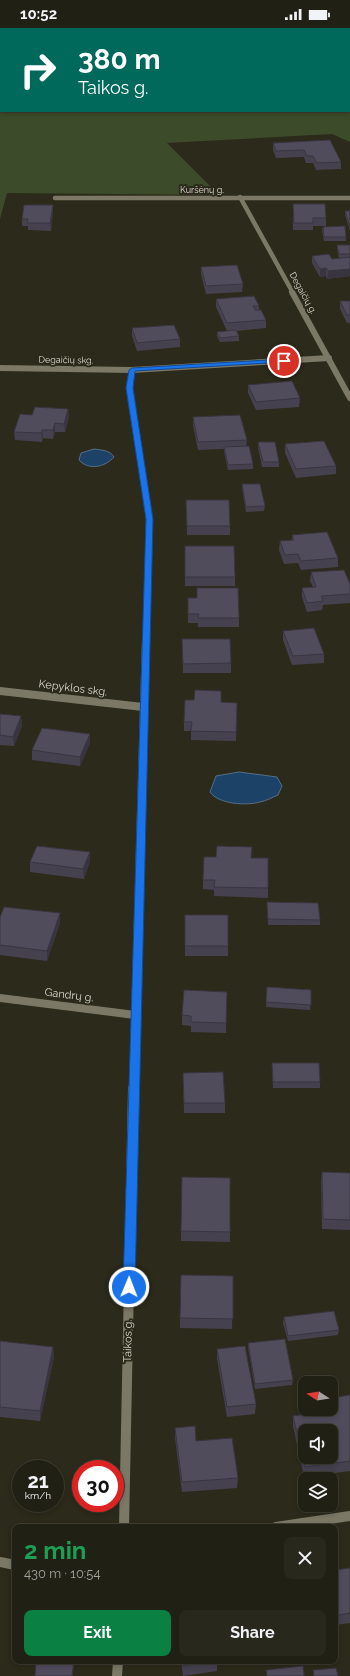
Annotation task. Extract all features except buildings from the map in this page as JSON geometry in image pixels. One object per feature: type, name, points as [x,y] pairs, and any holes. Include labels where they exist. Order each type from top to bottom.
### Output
[{"type":"street","name":"Kuršėnų g.","points":[[55,198],[350,198]]},
{"type":"street","name":"Degaičių g.","points":[[240,198],[350,398]]},
{"type":"street","points":[[132,370],[329,358]]},
{"type":"street","name":"Degaičių skg.","points":[[0,368],[132,370]]},
{"type":"street","name":"Taikos g.","points":[[124,1524],[135,1015],[149,519],[130,388],[132,370]]},
{"type":"street","name":"Kepyklos skg.","points":[[0,690],[143,707]]},
{"type":"street","name":"Gandrų g.","points":[[0,998],[135,1015]]},
{"type":"street","points":[[296,1524],[350,1516]]},
{"type":"street","points":[[0,1562],[12,1564]]},
{"type":"street","points":[[117,1676],[118,1664]]},
{"type":"green space","points":[[0,112],[350,112],[350,142],[332,134],[167,143],[219,195],[7,193],[0,219]]},
{"type":"water","points":[[94,449],[108,452],[114,457],[102,465],[92,467],[87,466],[79,460],[81,453]]},
{"type":"water","points":[[239,772],[277,777],[282,786],[278,795],[267,800],[240,804],[219,799],[210,792],[216,776]]},
{"type":"route","points":[[129,1287],[149,519],[130,388],[132,370],[284,361]]}]
